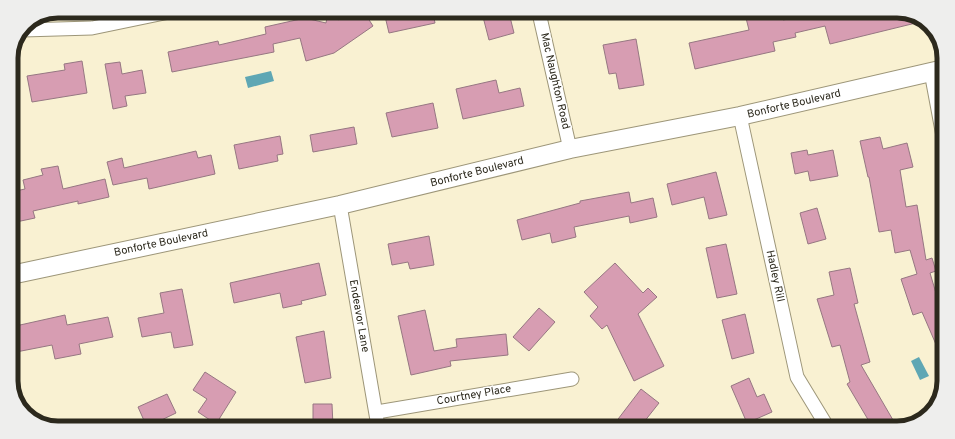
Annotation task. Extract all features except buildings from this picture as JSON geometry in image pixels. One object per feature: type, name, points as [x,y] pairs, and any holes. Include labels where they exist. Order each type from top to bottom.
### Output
[{"type":"main road","name":"Bonforte Boulevard","points":[[18,274],[340,206],[570,150],[740,116],[937,71]]},
{"type":"street","points":[[30,30],[92,28],[143,18]]},
{"type":"street","name":"Mac Naughton Road","points":[[540,18],[570,150]]},
{"type":"street","name":"Hadley Rill","points":[[740,116],[797,377],[824,421]]},
{"type":"street","name":"Endeavor Lane","points":[[340,206],[378,421]]},
{"type":"street","name":"Courtney Place","points":[[377,412],[572,379]]},
{"type":"water","points":[[271,71],[274,81],[248,88],[245,77]]},
{"type":"water","points":[[919,357],[929,376],[920,380],[911,361]]}]
